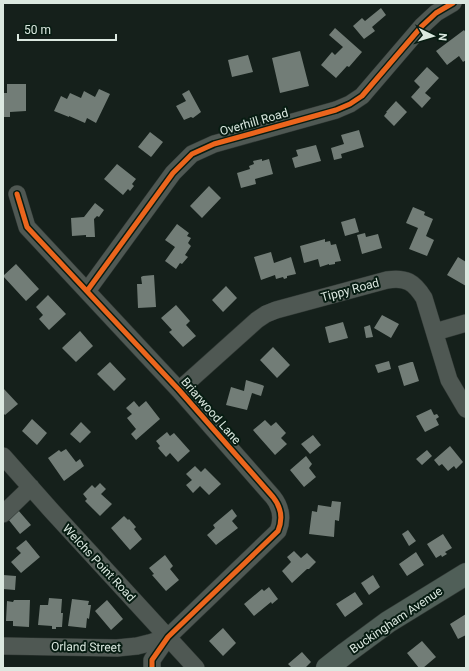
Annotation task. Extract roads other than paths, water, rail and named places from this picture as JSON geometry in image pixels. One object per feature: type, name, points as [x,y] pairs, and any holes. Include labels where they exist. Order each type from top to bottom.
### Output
[{"type":"main road","name":"Buckingham Avenue","points":[[327,668],[370,634],[466,574]]},
{"type":"street","name":"Overhill Road","points":[[87,291],[173,173],[192,154],[214,144],[336,110],[350,104],[362,96],[422,26],[436,13],[452,3]]},
{"type":"street","name":"Briarwood Lane","points":[[17,194],[27,227],[180,390],[273,497],[279,507],[281,517],[280,527],[275,535],[168,637],[152,660],[152,668]]},
{"type":"street","name":"Tippy Road","points":[[180,390],[257,320],[266,314],[387,280],[403,279],[414,284],[424,298],[449,380],[466,409]]},
{"type":"street","points":[[434,332],[466,323]]},
{"type":"street","name":"Welchs Point Road","points":[[3,456],[196,668]]},
{"type":"street","points":[[3,514],[31,487]]},
{"type":"street","name":"Orland Street","points":[[3,646],[117,648],[143,644],[168,637]]}]
